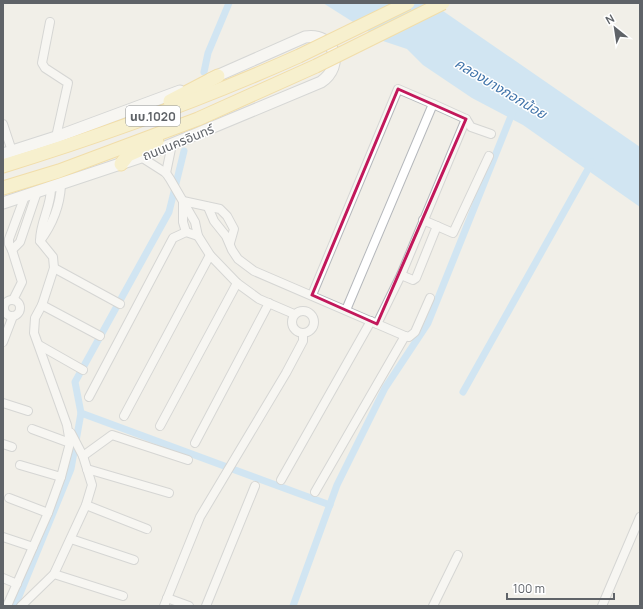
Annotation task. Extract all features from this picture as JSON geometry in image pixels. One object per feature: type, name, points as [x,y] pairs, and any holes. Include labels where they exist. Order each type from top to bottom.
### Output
[{"type":"main road","name":"นบ.1020","points":[[3,166],[140,120],[215,92],[299,56],[408,3]]},
{"type":"main road","name":"ถนนนครอินทร์","points":[[3,188],[59,170],[198,118],[316,66],[443,3]]},
{"type":"main road","name":"ถนนนครอินทร์","points":[[3,203],[141,157],[321,82],[331,74],[335,60],[334,51],[323,38],[314,36],[293,42],[218,76],[56,137],[7,152]]},
{"type":"main road","points":[[140,120],[164,104],[218,76]]},
{"type":"main road","points":[[121,164],[128,156],[183,131],[198,118]]},
{"type":"street","points":[[50,22],[42,63],[46,68],[68,83],[56,137]]},
{"type":"street","points":[[312,295],[398,89],[466,119],[471,127],[491,134]]},
{"type":"street","points":[[346,310],[433,104]]},
{"type":"street","points":[[281,480],[374,323],[400,275],[466,119]]},
{"type":"street","points":[[3,124],[7,152]]},
{"type":"street","points":[[166,173],[172,144]]},
{"type":"street","points":[[423,220],[453,233],[489,156]]},
{"type":"street","points":[[141,157],[166,173],[195,222],[198,236],[210,255],[237,283],[268,304],[294,314],[303,310],[312,314],[314,324],[308,332],[297,332],[292,325],[294,314]]},
{"type":"street","points":[[25,605],[54,574],[86,505],[92,485],[83,456],[67,425],[34,333],[36,318],[42,305],[54,268],[53,257],[40,241],[50,227],[61,196],[56,186]]},
{"type":"street","points":[[12,250],[20,242],[37,192]]},
{"type":"street","points":[[13,300],[22,282],[9,244],[9,239],[24,196]]},
{"type":"street","points":[[183,201],[220,209],[230,220],[234,229],[230,243]]},
{"type":"street","points":[[183,201],[186,232]]},
{"type":"street","points":[[208,207],[214,221],[230,243],[238,260],[259,274],[312,295],[405,336],[409,337],[415,332],[430,298]]},
{"type":"street","points":[[400,275],[411,280],[415,279],[437,226]]},
{"type":"street","points":[[89,397],[173,238],[186,232],[198,236]]},
{"type":"street","points":[[124,416],[210,255]]},
{"type":"street","points":[[54,268],[120,304]]},
{"type":"street","points":[[160,426],[237,283]]},
{"type":"street","points":[[13,300],[18,302],[21,309],[18,314],[13,316],[6,314],[3,307],[6,302],[13,300]]},
{"type":"street","points":[[195,443],[268,304]]},
{"type":"street","points":[[42,305],[100,336]]},
{"type":"street","points":[[3,342],[13,316]]},
{"type":"street","points":[[189,606],[166,602],[200,518],[237,458],[303,341],[303,333]]},
{"type":"street","points":[[314,492],[405,336]]},
{"type":"street","points":[[39,345],[83,370]]},
{"type":"street","points":[[3,403],[28,411]]},
{"type":"street","points":[[7,606],[48,513],[61,477],[70,443],[67,425]]},
{"type":"street","points":[[32,429],[70,443]]},
{"type":"street","points":[[83,456],[112,435],[188,460]]},
{"type":"street","points":[[3,444],[12,447]]},
{"type":"street","points":[[20,465],[61,477]]},
{"type":"street","points":[[87,469],[169,492]]},
{"type":"street","points":[[206,606],[255,486]]},
{"type":"street","points":[[9,498],[48,513]]},
{"type":"street","points":[[86,505],[147,529]]},
{"type":"street","points":[[602,606],[640,516]]},
{"type":"street","points":[[3,537],[33,547]]},
{"type":"street","points":[[71,539],[134,560]]},
{"type":"street","points":[[433,606],[458,555]]},
{"type":"street","points":[[54,574],[123,596]]},
{"type":"street","points":[[3,578],[17,584]]},
{"type":"highlighted area","points":[[398,89],[466,119],[377,324],[312,295]]},
{"type":"water","name":"คลองบางกอกน้อย","points":[[323,3],[426,3],[443,11],[640,147],[640,207],[523,125],[472,98],[423,65],[407,49],[383,41]]},
{"type":"waterway","points":[[204,72],[208,53],[229,3]]},
{"type":"waterway","name":"คลองบางกอกน้อย","points":[[293,606],[337,485],[385,388],[428,323],[513,111]]},
{"type":"waterway","points":[[15,606],[71,469],[81,413],[75,382],[169,212],[184,151]]},
{"type":"waterway","points":[[463,392],[592,162]]},
{"type":"waterway","points":[[81,413],[330,505]]}]
